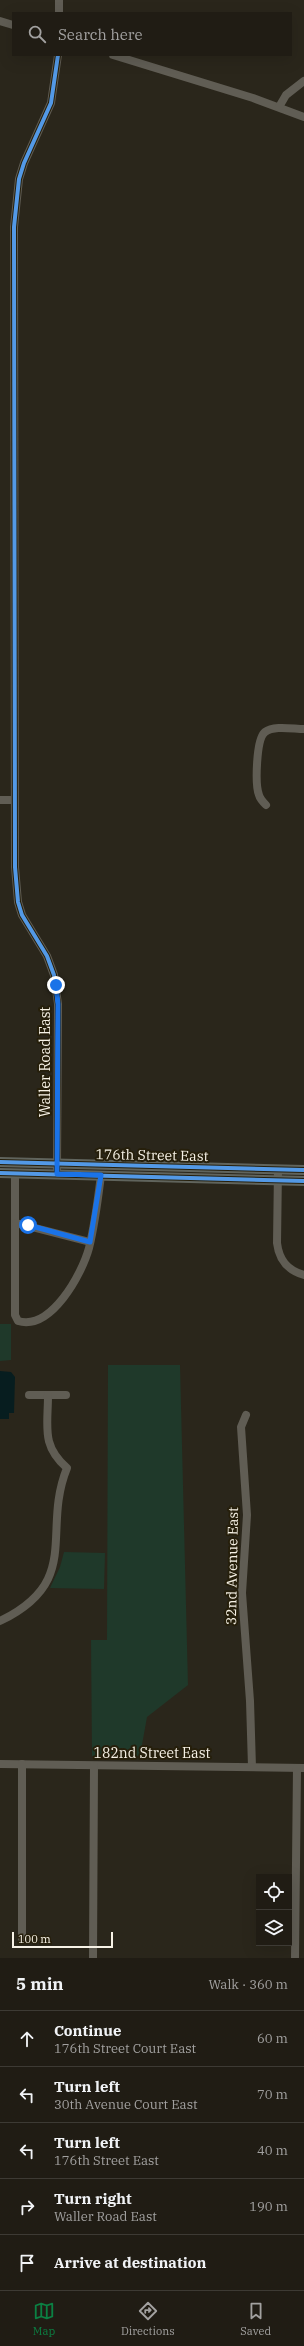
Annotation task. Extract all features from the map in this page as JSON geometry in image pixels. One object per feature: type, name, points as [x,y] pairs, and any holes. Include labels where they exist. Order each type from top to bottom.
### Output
[{"type":"main road","name":"176th Street East","points":[[0,1162],[304,1170]]},
{"type":"main road","name":"176th Street East","points":[[0,1173],[304,1181]]},
{"type":"street","points":[[59,0],[59,12]]},
{"type":"street","points":[[0,21],[12,25]]},
{"type":"street","name":"Waller Road East","points":[[57,1174],[58,997],[54,975],[47,956],[30,930],[18,902],[15,867],[14,800],[15,205],[24,163],[52,103],[58,56]]},
{"type":"street","points":[[116,56],[279,107],[304,117]]},
{"type":"street","points":[[279,107],[286,95],[304,81]]},
{"type":"street","points":[[266,805],[260,799],[258,788],[258,748],[261,736],[270,730],[304,729]]},
{"type":"street","points":[[0,800],[14,800]]},
{"type":"street","points":[[278,1169],[277,1243],[281,1259],[289,1268],[304,1275]]},
{"type":"street","points":[[15,1173],[15,1316],[18,1321],[33,1322],[57,1306],[80,1269],[90,1242],[101,1175]]},
{"type":"street","points":[[16,1223],[90,1242]]},
{"type":"street","points":[[29,1395],[66,1395]]},
{"type":"street","points":[[0,1622],[22,1610],[37,1595],[48,1578],[56,1552],[60,1489],[67,1468],[52,1453],[49,1443],[48,1395]]},
{"type":"street","name":"32nd Avenue East","points":[[246,1415],[240,1427],[246,1515],[242,1593],[250,1701],[252,1767]]},
{"type":"street","name":"182nd Street East","points":[[0,1764],[300,1768]]},
{"type":"street","points":[[22,1764],[22,1938]]},
{"type":"street","points":[[93,1958],[94,1766]]},
{"type":"street","points":[[295,1958],[300,1768]]},
{"type":"green space","points":[[0,1324],[11,1324],[11,1360],[0,1361]]},
{"type":"green space","points":[[108,1365],[180,1365],[188,1685],[147,1717],[140,1756],[92,1756],[91,1640],[107,1640]]},
{"type":"green space","points":[[64,1552],[105,1553],[104,1589],[50,1588],[60,1567]]},
{"type":"water","points":[[0,1371],[11,1372],[15,1377],[14,1413],[9,1413],[9,1419],[0,1419]]},
{"type":"cycle path","points":[[57,1174],[58,1004],[54,975],[47,956],[22,915],[18,902],[15,867],[14,227],[19,179],[24,163],[51,103],[58,56]]},
{"type":"cycle path","points":[[0,1162],[304,1170]]},
{"type":"cycle path","points":[[0,1173],[304,1181]]},
{"type":"route","points":[[28,1225],[90,1242],[99,1198],[101,1175],[57,1174],[58,1004],[56,985]]}]
